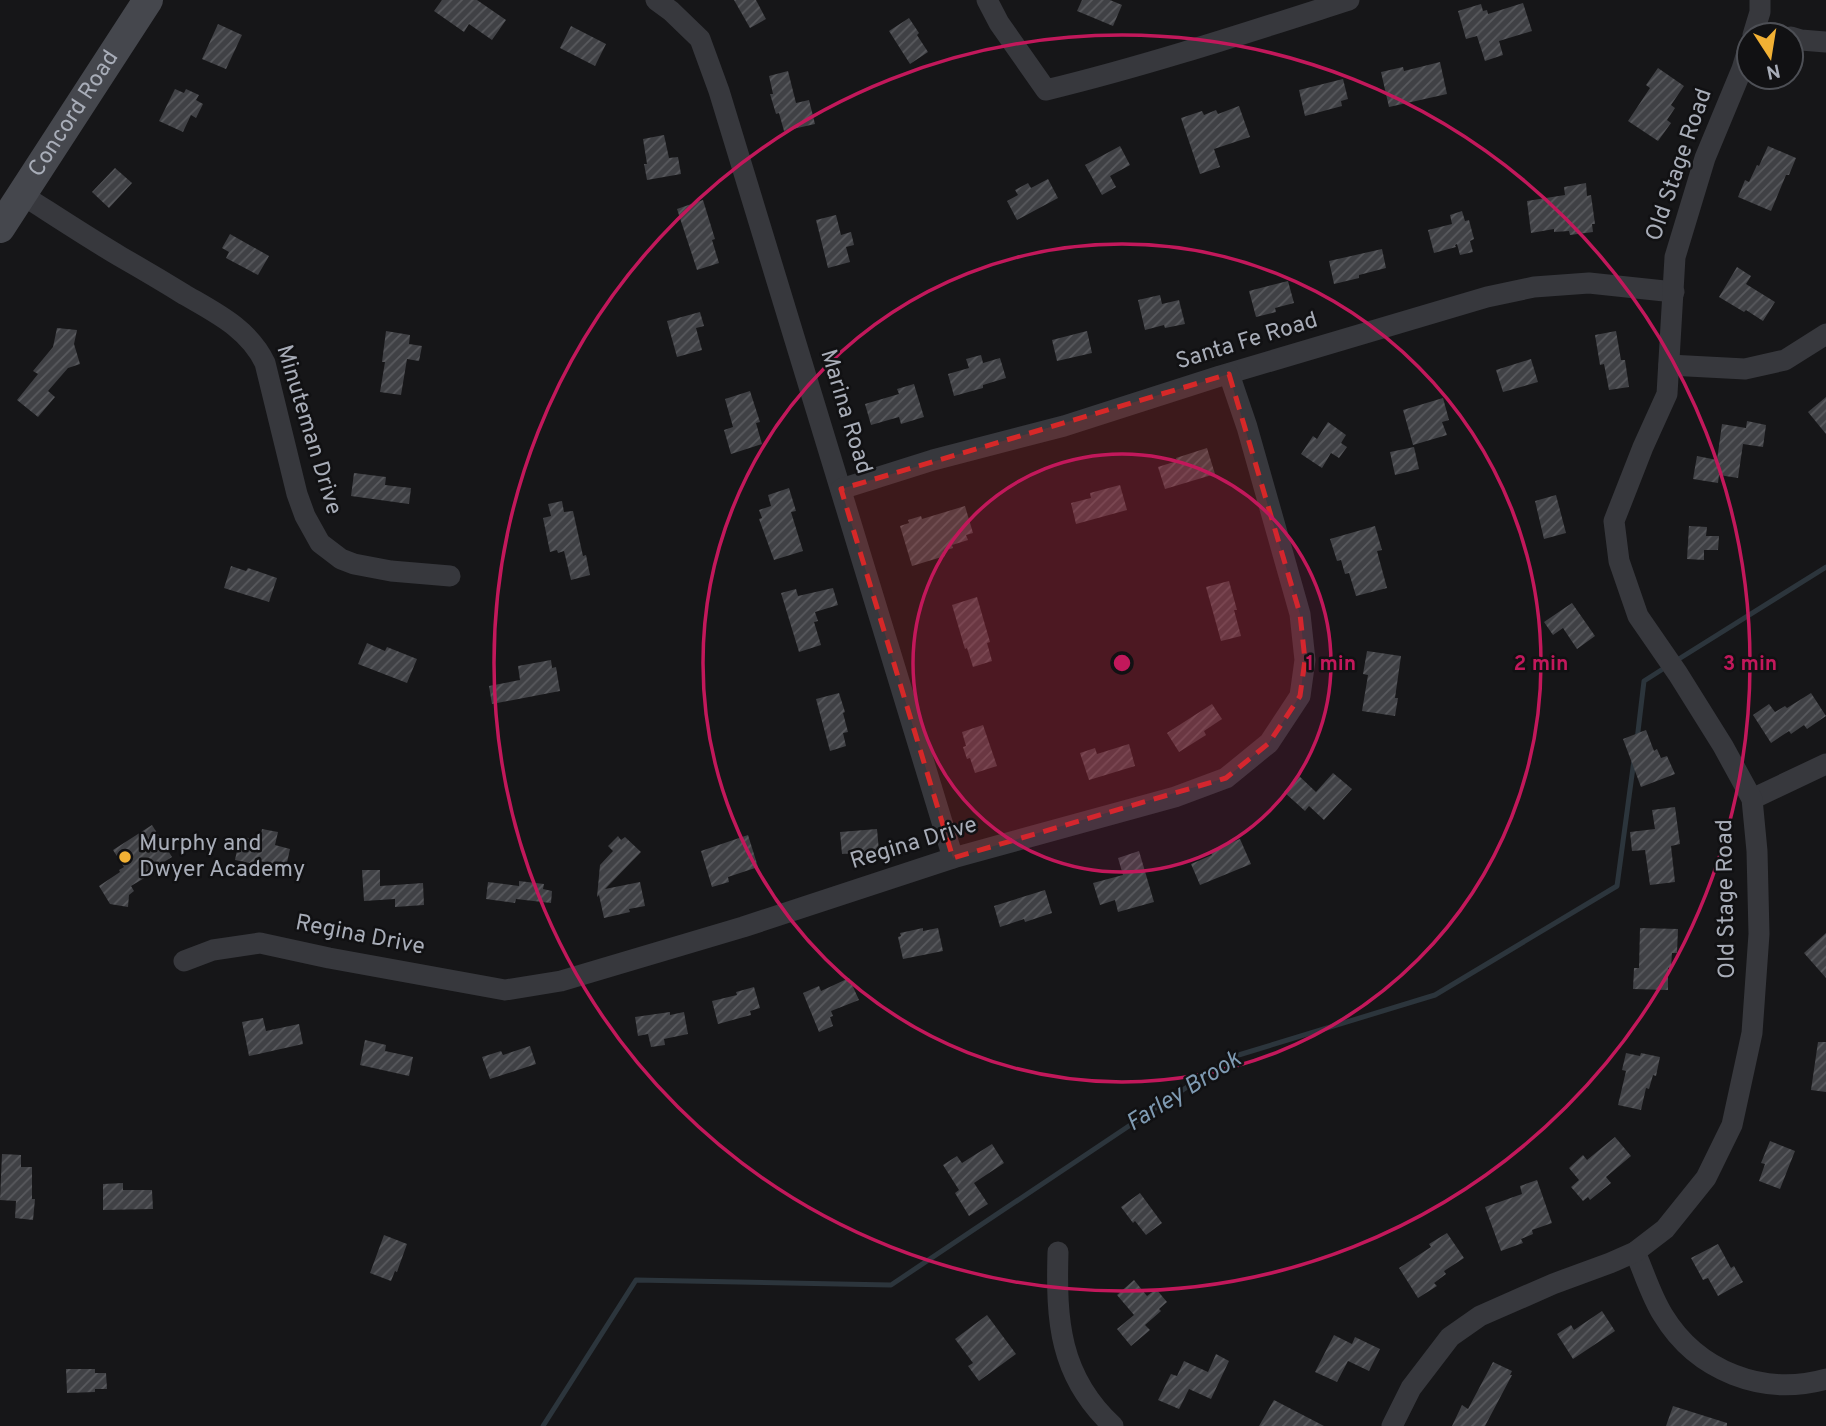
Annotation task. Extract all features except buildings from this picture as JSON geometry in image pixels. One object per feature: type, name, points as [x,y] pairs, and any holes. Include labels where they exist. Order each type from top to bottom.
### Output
[{"type":"main road","name":"Concord Road","points":[[0,228],[148,0]]},
{"type":"street","name":"Marina Road","points":[[656,0],[700,39],[719,91],[953,858]]},
{"type":"street","points":[[987,0],[999,23],[1046,90],[1199,48],[1349,0]]},
{"type":"street","name":"Old Stage Road","points":[[1757,21],[1760,0]]},
{"type":"street","points":[[1805,39],[1826,42]]},
{"type":"street","name":"Old Stage Road","points":[[1392,1426],[1411,1388],[1450,1337],[1480,1317],[1553,1284],[1635,1252],[1665,1229],[1706,1178],[1732,1125],[1752,1033],[1759,934],[1758,851],[1752,799],[1685,685],[1638,616],[1619,561],[1615,521],[1643,447],[1667,394],[1675,257],[1704,158],[1735,85]]},
{"type":"street","name":"Minuteman Drive","points":[[21,194],[216,312],[240,329],[259,349],[265,363],[297,494],[309,525],[320,543],[341,559],[354,564],[450,576]]},
{"type":"street","name":"Santa Fe Road","points":[[841,489],[933,460],[1064,426],[1487,297],[1534,287],[1589,283],[1674,292]]},
{"type":"street","points":[[1669,365],[1745,369],[1785,360],[1826,334]]},
{"type":"street","name":"Regina Drive","points":[[184,961],[213,950],[260,943],[505,990],[561,981],[743,927],[953,858],[1175,797],[1226,778],[1269,743],[1300,696],[1305,660],[1300,614],[1229,374]]},
{"type":"street","points":[[1752,799],[1826,764]]},
{"type":"street","points":[[1058,1252],[1057,1294],[1061,1337],[1070,1366],[1084,1394],[1113,1426]]},
{"type":"street","points":[[1635,1252],[1662,1314],[1689,1347],[1704,1360],[1745,1380],[1770,1385],[1826,1379]]},
{"type":"highlighted area","points":[[1229,374],[1300,614],[1305,660],[1300,696],[1269,743],[1226,778],[953,858],[841,489]]},
{"type":"waterway","name":"Farley Brook","points":[[1674,662],[1826,567]]},
{"type":"waterway","name":"Farley Brook","points":[[1637,740],[1644,681],[1666,667]]},
{"type":"waterway","name":"Farley Brook","points":[[543,1426],[636,1280],[891,1285],[1232,1057],[1435,995],[1617,886],[1634,760]]},
{"type":"place","name":"Murphy and Dwyer Academy","points":[[125,857]]}]
